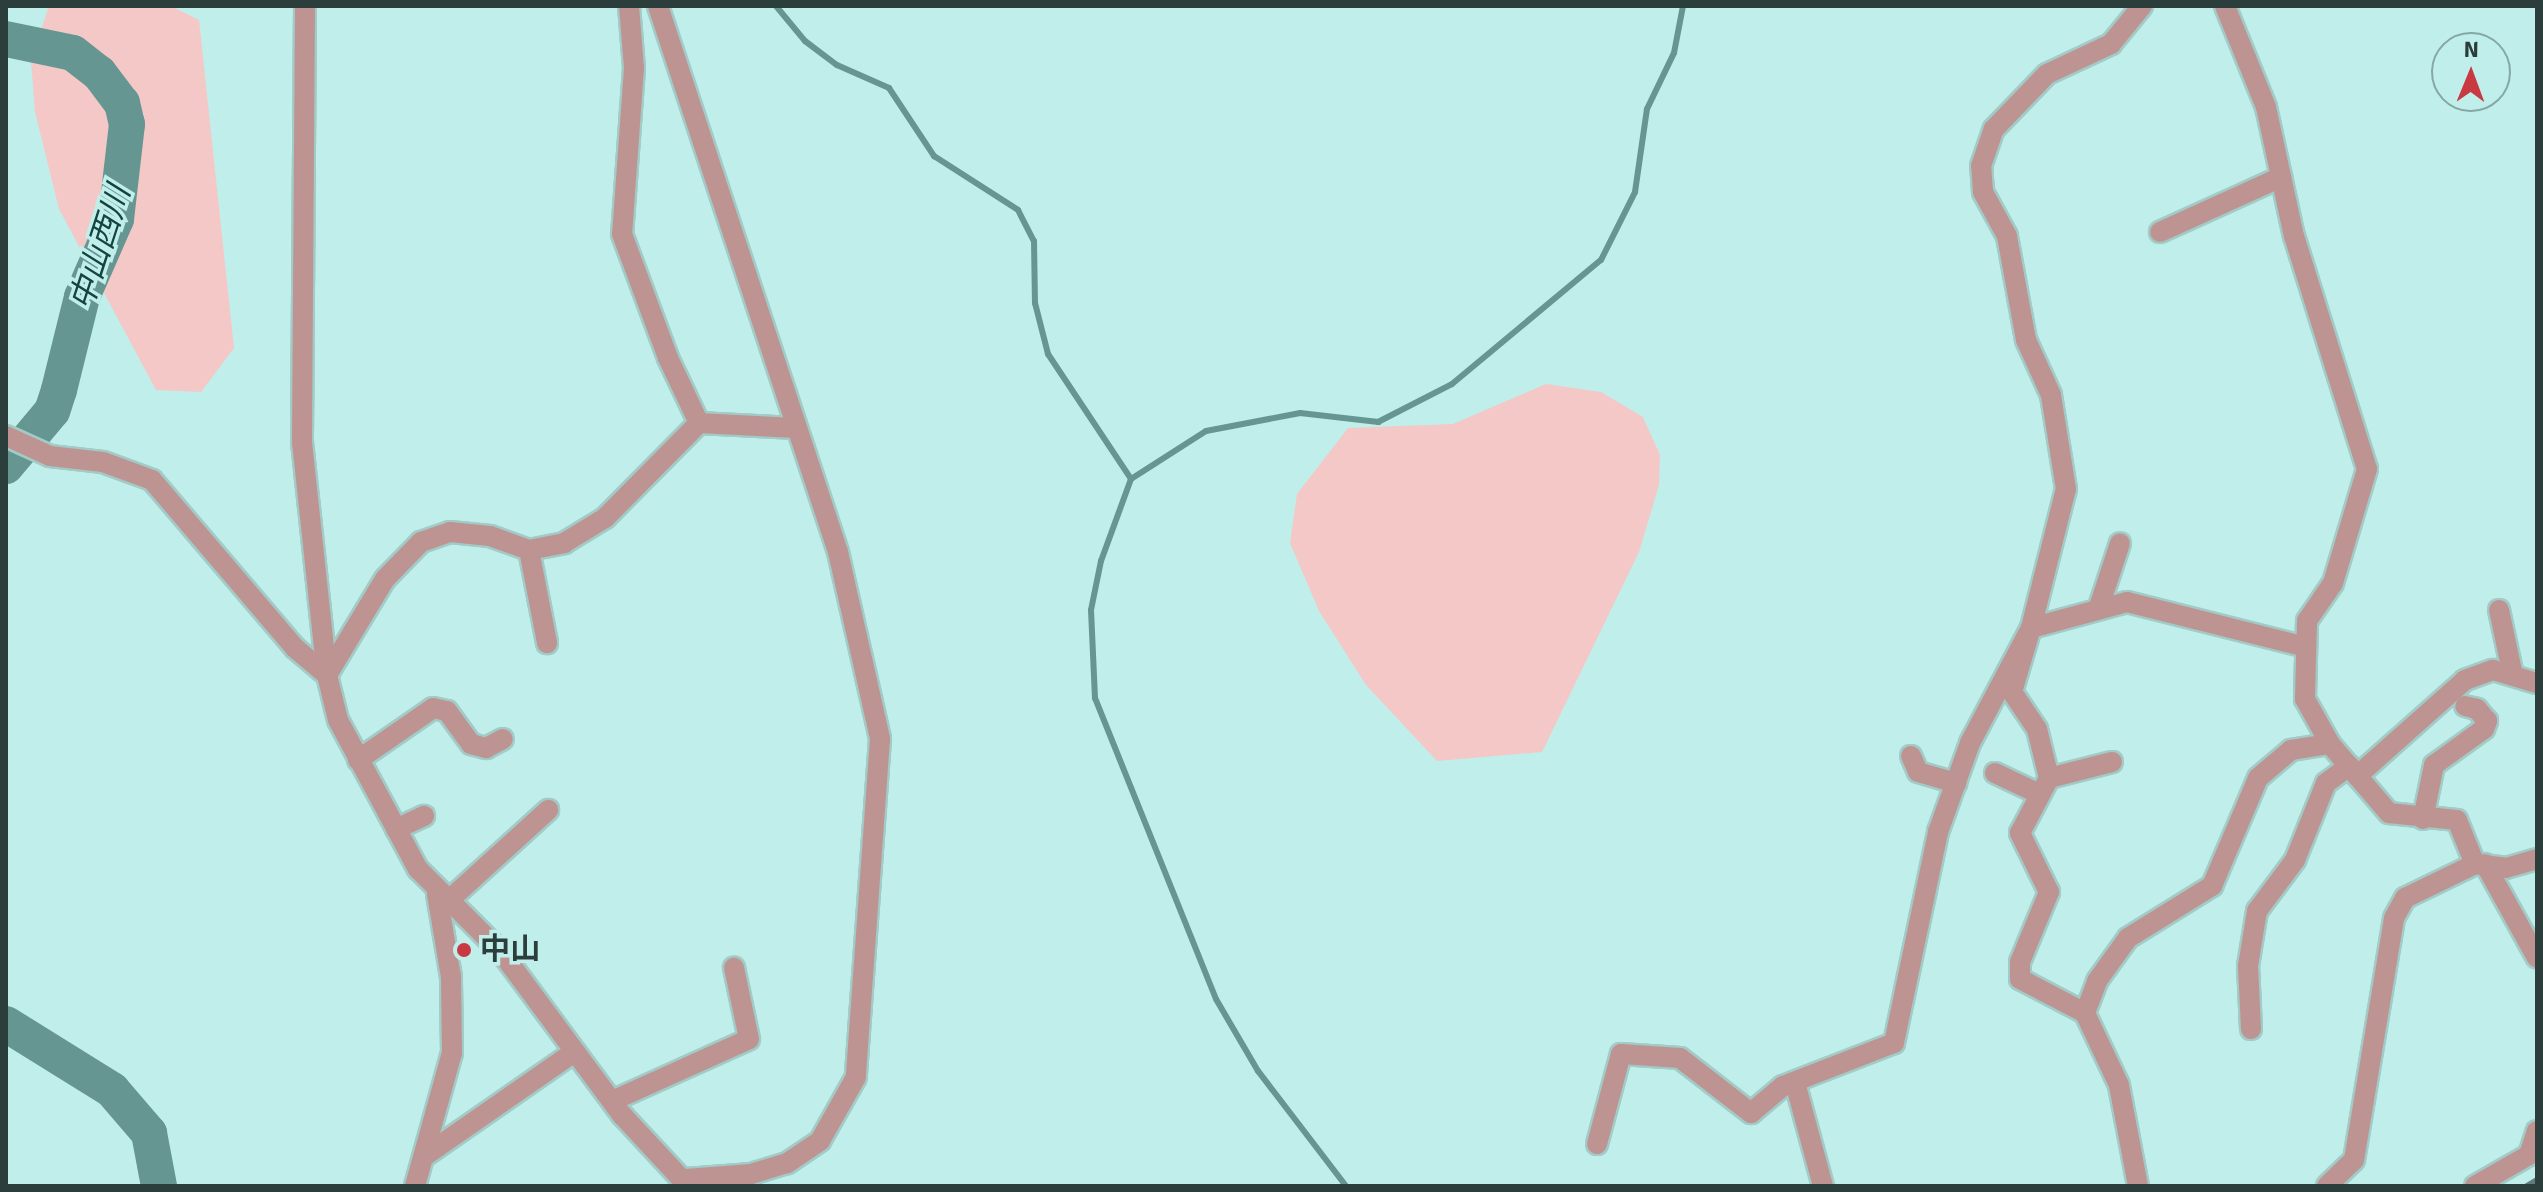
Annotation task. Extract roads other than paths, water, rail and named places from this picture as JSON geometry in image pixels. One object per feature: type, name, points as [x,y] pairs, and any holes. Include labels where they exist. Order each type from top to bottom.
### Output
[{"type":"street","points":[[305,6],[302,442],[327,675],[338,720],[396,829],[442,898],[502,953],[612,1101],[687,1182],[751,1174],[787,1163],[820,1141],[856,1077],[880,739],[838,552],[658,6]]},
{"type":"street","points":[[629,6],[634,68],[622,234],[699,423]]},
{"type":"street","points":[[2138,1186],[2119,1085],[2085,1013],[2031,990],[2020,979],[2020,962],[2049,892],[2020,833],[2044,786],[2037,729],[2012,692],[2066,489],[2064,447],[2051,395],[2026,340],[2007,236],[1983,192],[1981,166],[1994,129],[2047,74],[2111,44],[2142,6]]},
{"type":"street","points":[[2225,6],[2266,107],[2281,177],[2367,469],[2333,583],[2307,621],[2302,646],[2305,699],[2330,744],[2389,813],[2423,819],[2457,820],[2537,958]]},
{"type":"street","points":[[2160,232],[2281,177]]},
{"type":"street","points":[[327,675],[385,579],[421,542],[450,532],[490,536],[529,550],[564,543],[605,518],[699,423],[795,428]]},
{"type":"street","points":[[6,436],[50,456],[103,462],[152,480],[295,648],[327,675]]},
{"type":"street","points":[[2099,607],[2120,543]]},
{"type":"street","points":[[529,550],[547,643]]},
{"type":"street","points":[[1597,1144],[1621,1054],[1680,1058],[1751,1113],[1783,1086],[1796,1086],[1894,1043],[1938,832],[1956,783],[2031,628],[2099,607],[2127,602],[2302,646]]},
{"type":"street","points":[[2499,610],[2512,671]]},
{"type":"street","points":[[2251,1029],[2248,966],[2257,911],[2295,860],[2326,783],[2353,771],[2465,680],[2512,671],[2537,683]]},
{"type":"street","points":[[358,760],[431,701],[447,711],[471,744],[486,748],[503,739]]},
{"type":"street","points":[[2423,819],[2434,765],[2484,729],[2487,721],[2477,709],[2465,706]]},
{"type":"street","points":[[2085,1013],[2097,981],[2128,938],[2212,886],[2258,778],[2291,750],[2330,744]]},
{"type":"street","points":[[1911,756],[1918,772],[1956,783]]},
{"type":"street","points":[[1995,773],[2044,786],[2112,762]]},
{"type":"street","points":[[442,898],[548,810]]},
{"type":"street","points":[[396,829],[424,816]]},
{"type":"street","points":[[2327,1186],[2354,1160],[2394,918],[2405,898],[2480,864],[2506,868],[2537,859]]},
{"type":"street","points":[[415,1186],[452,1053],[451,977],[442,898]]},
{"type":"street","points":[[612,1101],[749,1039],[734,968]]},
{"type":"street","points":[[426,1155],[574,1052]]},
{"type":"street","points":[[1796,1086],[1823,1186]]},
{"type":"street","points":[[2475,1186],[2529,1155],[2537,1131]]},
{"type":"waterway","points":[[776,6],[805,41],[837,65],[889,88],[934,156],[1018,210],[1034,241],[1035,303],[1048,354],[1131,479]]},
{"type":"waterway","points":[[1346,1186],[1258,1071],[1216,999],[1095,698],[1091,610],[1101,561],[1131,479],[1206,431],[1300,413],[1378,422],[1452,384],[1601,260],[1635,192],[1647,109],[1674,53],[1683,6]]},
{"type":"waterway","name":"中山西川","points":[[6,39],[73,53],[99,73],[122,103],[127,124],[116,219],[82,297],[52,411],[6,466]]},
{"type":"waterway","name":"中山西川","points":[[6,1024],[112,1090],[149,1133],[159,1186]]},
{"type":"railway","points":[[2527,1186],[2537,1180]]},
{"type":"place","name":"中山","points":[[464,950]]}]
